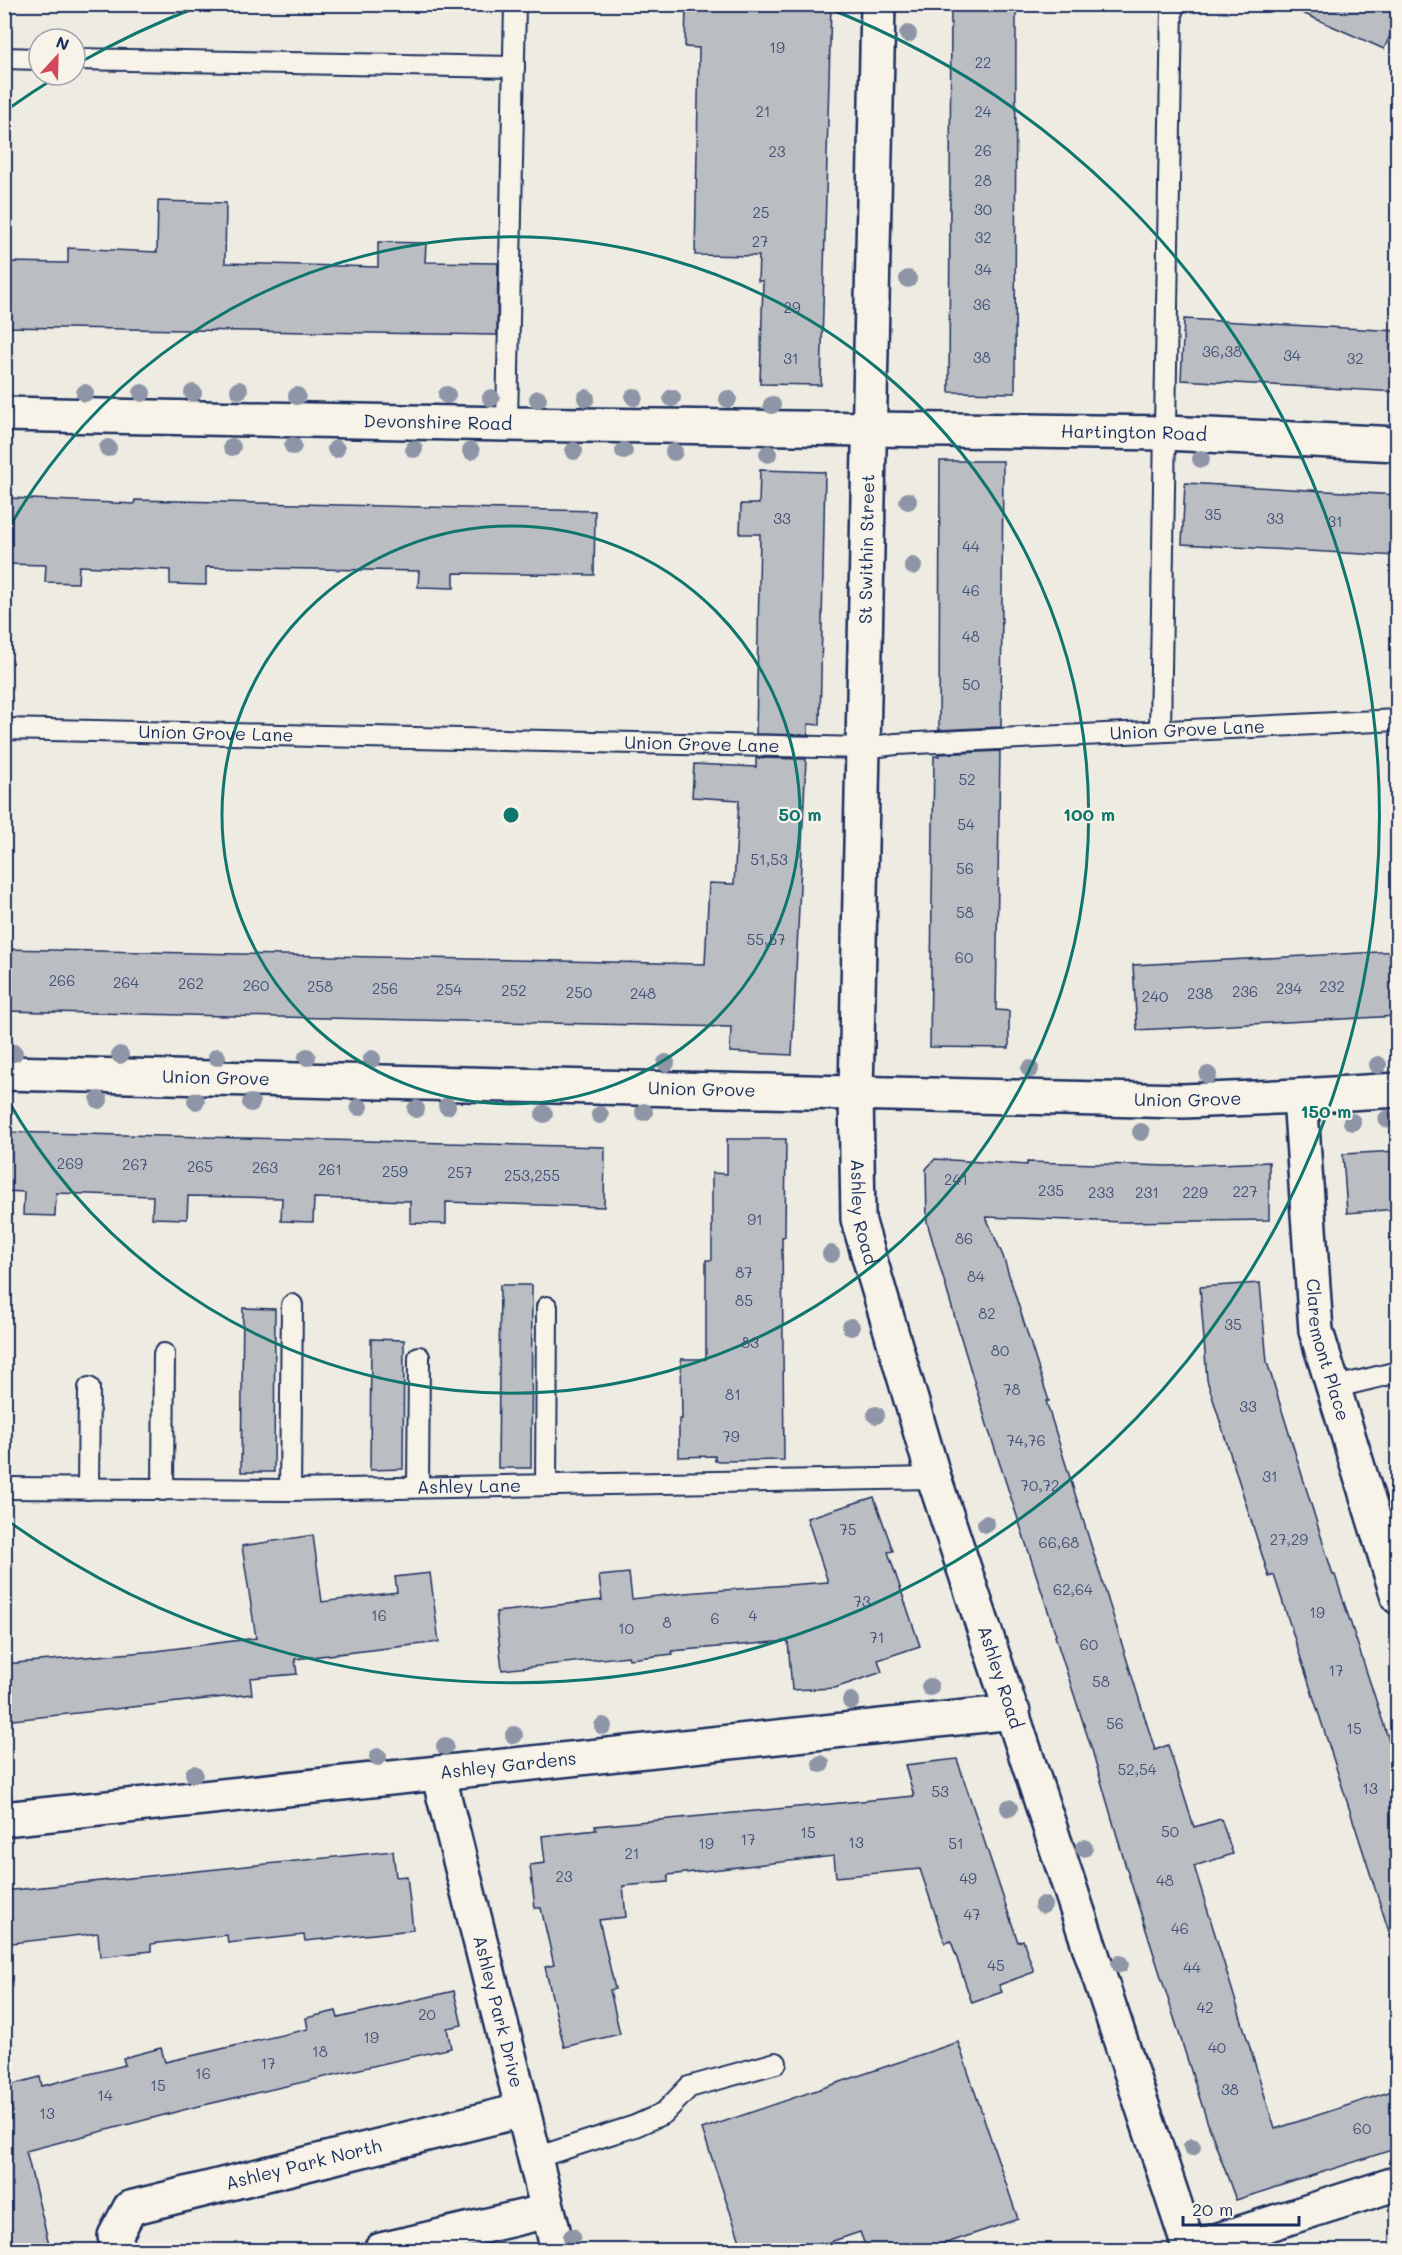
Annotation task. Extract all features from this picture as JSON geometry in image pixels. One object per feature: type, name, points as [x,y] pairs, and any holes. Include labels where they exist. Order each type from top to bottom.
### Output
[{"type":"street","name":"St Swithin Street","points":[[856,1094],[878,4]]},
{"type":"street","name":"Devonshire Road","points":[[4,414],[869,429]]},
{"type":"street","name":"Hartington Road","points":[[869,429],[1165,433],[1398,444]]},
{"type":"street","name":"Union Grove","points":[[4,1073],[1183,1101],[1398,1090]]},
{"type":"street","name":"Ashley Road","points":[[856,1094],[858,1219],[934,1478],[1190,2250]]},
{"type":"street","name":"Claremont Place","points":[[1300,1096],[1316,1330],[1398,1597]]},
{"type":"street","name":"Ashley Gardens","points":[[4,1820],[1013,1712]]},
{"type":"street","name":"Ashley Park Drive","points":[[438,1773],[558,2250]]},
{"type":"street","name":"Ashley Park North","points":[[118,2250],[115,2236],[130,2208],[523,2110]]},
{"type":"street","points":[[1190,2250],[1398,2183]]},
{"type":"street","points":[[381,2250],[548,2211]]},
{"type":"lane","points":[[507,424],[515,4]]},
{"type":"lane","points":[[1160,731],[1172,4]]},
{"type":"lane","points":[[4,58],[27,59]]},
{"type":"lane","points":[[87,59],[514,68]]},
{"type":"lane","name":"Union Grove Lane","points":[[4,729],[863,748],[896,744],[1398,720]]},
{"type":"lane","points":[[290,1490],[292,1305]]},
{"type":"lane","points":[[546,1485],[547,1307]]},
{"type":"lane","points":[[163,1490],[164,1354]]},
{"type":"lane","points":[[418,1488],[419,1356]]},
{"type":"lane","points":[[1332,1388],[1398,1372]]},
{"type":"lane","points":[[88,1489],[89,1388]]},
{"type":"lane","name":"Ashley Lane","points":[[4,1488],[290,1490],[934,1478]]},
{"type":"lane","points":[[535,2158],[635,2126],[664,2114],[689,2087],[776,2063]]},
{"type":"building","points":[[686,4],[831,4],[821,385],[760,384],[763,281],[758,281],[759,256],[695,255],[699,48],[685,47]]},
{"type":"building","points":[[951,4],[1016,4],[1015,393],[949,392]]},
{"type":"building","points":[[1282,4],[1398,4],[1398,18],[1384,49]]},
{"type":"building","points":[[158,201],[226,203],[225,263],[378,267],[378,242],[426,243],[425,262],[498,263],[497,335],[4,327],[4,262],[68,263],[68,248],[157,252]]},
{"type":"building","points":[[1184,319],[1398,331],[1398,392],[1181,380]]},
{"type":"building","points":[[940,461],[1003,461],[1001,727],[939,730]]},
{"type":"building","points":[[760,470],[825,472],[820,725],[808,724],[808,735],[756,734],[760,534],[740,534],[741,504],[759,504]]},
{"type":"building","points":[[1185,483],[1398,495],[1398,556],[1182,544]]},
{"type":"building","points":[[10,498],[134,504],[135,500],[595,511],[594,575],[454,573],[454,588],[418,587],[419,571],[206,567],[206,585],[170,584],[170,570],[79,566],[78,583],[45,582],[46,565],[7,564]]},
{"type":"building","points":[[1000,751],[996,1010],[1009,1011],[1009,1048],[930,1047],[934,756]]},
{"type":"building","points":[[756,758],[806,759],[792,1055],[730,1052],[731,1027],[4,1011],[4,949],[705,964],[709,883],[734,884],[739,800],[692,797],[694,764],[756,767]]},
{"type":"building","points":[[1398,951],[1398,1016],[1137,1030],[1133,965]]},
{"type":"building","points":[[4,1132],[605,1147],[604,1207],[446,1202],[446,1224],[410,1223],[410,1201],[314,1198],[313,1222],[281,1221],[282,1198],[188,1196],[187,1219],[152,1218],[153,1196],[56,1193],[55,1216],[23,1215],[24,1192],[4,1191]]},
{"type":"building","points":[[727,1139],[786,1139],[785,1237],[782,1237],[784,1460],[715,1461],[715,1456],[679,1457],[679,1419],[682,1419],[681,1359],[706,1359],[706,1260],[712,1260],[712,1173],[727,1174]]},
{"type":"building","points":[[1398,1151],[1397,1209],[1347,1213],[1343,1154]]},
{"type":"building","points":[[935,1159],[1027,1165],[1027,1162],[1169,1166],[1269,1162],[1269,1220],[1124,1222],[986,1217],[1003,1256],[1049,1401],[1046,1401],[1155,1750],[1168,1745],[1194,1827],[1221,1819],[1233,1854],[1194,1866],[1275,2129],[1398,2089],[1398,2148],[1236,2200],[1207,2121],[1126,1867],[1056,1635],[988,1428],[927,1222],[926,1169]]},
{"type":"building","points":[[1260,1283],[1267,1362],[1333,1575],[1335,1575],[1398,1768],[1398,1937],[1391,1938],[1274,1575],[1269,1577],[1207,1380],[1200,1287]]},
{"type":"building","points":[[500,1285],[532,1285],[531,1468],[498,1468]]},
{"type":"building","points":[[243,1308],[275,1309],[274,1472],[241,1472]]},
{"type":"building","points":[[371,1339],[404,1340],[403,1469],[370,1470]]},
{"type":"building","points":[[874,1497],[893,1551],[888,1552],[920,1646],[878,1660],[882,1672],[835,1688],[792,1690],[788,1641],[672,1651],[673,1654],[629,1659],[628,1656],[502,1670],[496,1612],[602,1600],[599,1576],[629,1573],[632,1599],[828,1582],[807,1518]]},
{"type":"building","points":[[313,1535],[322,1602],[397,1592],[395,1577],[430,1573],[439,1642],[295,1659],[297,1674],[250,1678],[252,1694],[4,1721],[4,1664],[156,1651],[256,1638],[242,1546]]},
{"type":"building","points":[[957,1759],[1018,1942],[1023,1940],[1034,1972],[999,1985],[1002,1992],[972,2003],[951,1941],[945,1943],[920,1869],[836,1877],[834,1856],[668,1875],[668,1882],[623,1886],[626,1917],[599,1920],[615,1989],[610,1990],[620,2034],[564,2047],[545,1967],[554,1965],[541,1908],[535,1908],[530,1865],[545,1863],[542,1836],[596,1830],[595,1826],[914,1796],[905,1765]]},
{"type":"building","points":[[393,1851],[396,1877],[407,1876],[413,1930],[305,1941],[304,1935],[228,1943],[227,1935],[151,1944],[151,1951],[100,1957],[98,1933],[4,1944],[4,1891]]},
{"type":"building","points":[[454,1991],[462,2025],[447,2028],[451,2048],[191,2108],[26,2151],[50,2248],[47,2250],[4,2250],[4,2113],[13,2112],[6,2086],[40,2077],[42,2086],[125,2065],[123,2058],[161,2048],[165,2062],[308,2029],[306,2018],[336,2011],[338,2018]]},
{"type":"building","points":[[958,2042],[1018,2219],[926,2250],[867,2250],[860,2232],[806,2250],[743,2250],[702,2129]]}]
